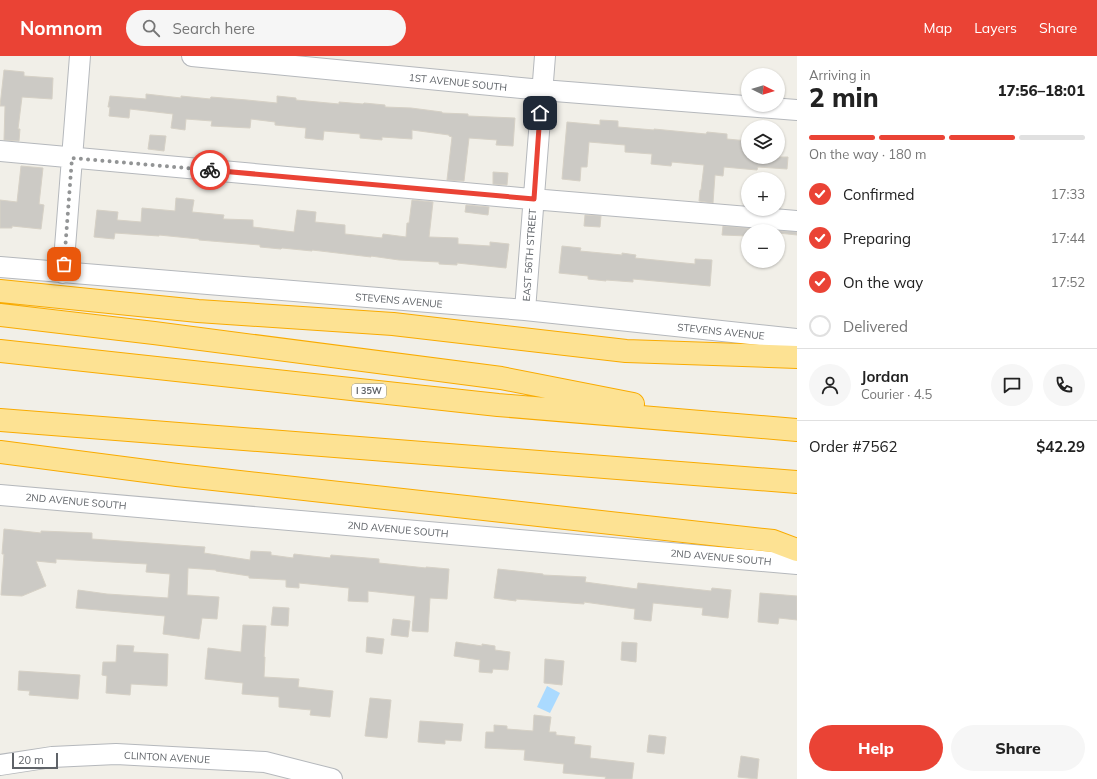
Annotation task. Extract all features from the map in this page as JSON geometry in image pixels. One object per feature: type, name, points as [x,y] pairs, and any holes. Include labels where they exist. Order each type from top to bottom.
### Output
[{"type":"highway","points":[[0,291],[198,311],[394,324],[626,351],[797,357]]},
{"type":"highway","points":[[0,315],[154,333],[501,378],[739,425]]},
{"type":"highway","name":"I 35W","points":[[0,351],[498,405],[797,430]]},
{"type":"highway","points":[[0,420],[797,482]]},
{"type":"highway","points":[[0,452],[192,477],[773,540],[797,550]]},
{"type":"street","points":[[63,273],[80,56]]},
{"type":"street","name":"1ST AVENUE SOUTH","points":[[192,56],[542,90],[797,110]]},
{"type":"street","name":"EAST 56TH STREET","points":[[525,310],[545,56]]},
{"type":"street","points":[[0,151],[797,221]]},
{"type":"street","name":"STEVENS AVENUE","points":[[0,267],[525,310],[797,339]]},
{"type":"street","name":"2ND AVENUE SOUTH","points":[[0,495],[797,564]]},
{"type":"street","name":"CLINTON AVENUE","points":[[0,765],[52,757],[116,754],[265,762],[332,779]]},
{"type":"water","points":[[547,686],[560,693],[550,713],[537,707]]},
{"type":"building","points":[[4,70],[24,72],[24,76],[53,78],[52,99],[22,97],[18,129],[20,129],[19,141],[4,140],[5,106],[0,106]]},
{"type":"building","points":[[146,94],[181,98],[181,96],[210,99],[211,97],[277,103],[277,96],[296,98],[296,100],[339,104],[339,102],[385,105],[385,107],[468,114],[468,116],[515,118],[513,146],[496,145],[497,140],[469,138],[464,181],[447,180],[452,137],[449,135],[412,130],[412,139],[382,137],[382,140],[360,138],[360,134],[324,131],[323,140],[305,138],[306,128],[275,125],[275,122],[251,119],[250,128],[211,126],[212,121],[186,119],[185,130],[171,128],[173,114],[130,109],[129,118],[109,116],[110,107],[108,107],[110,96],[146,99]]},
{"type":"building","points":[[600,120],[618,121],[618,127],[706,134],[707,132],[727,134],[727,139],[741,140],[741,164],[785,164],[785,157],[788,157],[787,169],[758,167],[757,170],[724,167],[723,176],[715,175],[713,203],[699,201],[704,165],[672,162],[671,166],[651,164],[652,154],[625,152],[625,145],[589,142],[587,167],[581,167],[580,181],[562,179],[567,122],[600,125]]},
{"type":"building","points":[[150,135],[166,136],[164,151],[148,149]]},
{"type":"building","points":[[21,166],[43,168],[39,204],[44,205],[41,229],[12,226],[12,228],[0,228],[0,200],[17,202]]},
{"type":"building","points":[[493,172],[508,173],[507,185],[493,184]]},
{"type":"building","points":[[176,198],[194,200],[192,212],[224,215],[223,219],[253,220],[253,227],[294,232],[297,210],[316,212],[315,222],[345,225],[345,234],[382,238],[383,234],[406,237],[407,223],[409,223],[412,200],[433,202],[429,237],[458,238],[458,244],[490,246],[490,242],[509,244],[506,268],[457,263],[457,265],[439,264],[439,262],[399,260],[312,250],[281,249],[260,247],[260,245],[159,235],[115,233],[114,239],[94,237],[97,210],[118,212],[117,220],[141,222],[142,208],[175,211]]},
{"type":"building","points":[[466,205],[489,207],[488,215],[465,212]]},
{"type":"building","points":[[585,215],[601,216],[600,227],[584,226]]},
{"type":"building","points":[[723,226],[741,227],[741,236],[722,235]]},
{"type":"building","points":[[785,231],[797,232],[797,235],[785,234]]},
{"type":"building","points":[[562,246],[581,248],[580,251],[622,255],[622,253],[636,255],[635,258],[695,264],[695,259],[712,260],[710,286],[633,279],[633,282],[606,281],[588,279],[588,276],[559,273]]},
{"type":"building","points":[[4,529],[41,533],[41,531],[92,533],[92,539],[205,547],[204,553],[250,560],[251,551],[271,552],[271,555],[293,558],[294,554],[330,558],[331,555],[379,559],[379,563],[449,569],[447,599],[430,598],[428,632],[412,631],[415,596],[368,591],[368,602],[348,601],[349,588],[299,583],[299,588],[286,587],[286,580],[249,578],[249,576],[216,570],[188,568],[187,595],[219,597],[217,619],[202,618],[199,639],[163,634],[165,616],[76,608],[78,590],[107,594],[168,598],[170,574],[146,572],[147,564],[56,559],[56,563],[36,561],[46,586],[22,596],[1,595]]},
{"type":"building","points":[[498,569],[543,575],[586,577],[585,582],[637,589],[638,583],[711,591],[712,588],[731,590],[728,618],[702,615],[703,608],[653,603],[651,621],[634,619],[635,609],[584,602],[584,604],[516,599],[516,601],[494,598]]},
{"type":"building","points":[[760,593],[797,596],[797,620],[779,618],[778,624],[758,622]]},
{"type":"building","points":[[273,607],[289,608],[288,626],[271,625]]},
{"type":"building","points":[[393,619],[410,621],[408,637],[391,635]]},
{"type":"building","points":[[243,625],[266,626],[264,677],[299,679],[298,687],[333,691],[330,717],[310,715],[311,710],[279,707],[279,697],[242,694],[243,683],[205,679],[208,648],[241,652]]},
{"type":"building","points":[[367,637],[384,639],[382,654],[366,652]]},
{"type":"building","points":[[456,642],[482,646],[482,644],[495,646],[495,650],[510,652],[508,670],[493,669],[492,673],[479,672],[480,660],[454,656]]},
{"type":"building","points":[[622,642],[637,643],[636,662],[621,660]]},
{"type":"building","points":[[117,645],[134,646],[133,652],[168,654],[167,686],[131,684],[130,695],[106,693],[107,676],[102,675],[103,662],[116,662]]},
{"type":"building","points":[[545,659],[564,661],[562,685],[544,683]]},
{"type":"building","points":[[19,671],[80,675],[78,699],[29,695],[30,691],[18,690]]},
{"type":"building","points":[[370,698],[391,700],[387,738],[365,736]]},
{"type":"building","points":[[534,715],[551,717],[549,732],[556,732],[556,735],[575,737],[574,744],[591,746],[590,758],[634,763],[632,779],[605,779],[606,777],[563,773],[564,764],[524,760],[525,750],[485,748],[486,732],[494,732],[494,725],[507,726],[507,729],[533,731]]},
{"type":"building","points":[[420,721],[463,724],[461,741],[445,740],[445,744],[418,742]]},
{"type":"building","points":[[649,735],[666,737],[664,754],[647,752]]},
{"type":"building","points":[[741,756],[759,759],[757,779],[738,777]]},
{"type":"way so far","points":[[64,264],[72,158],[210,170]]},
{"type":"route","points":[[210,170],[534,199],[540,113]]}]
